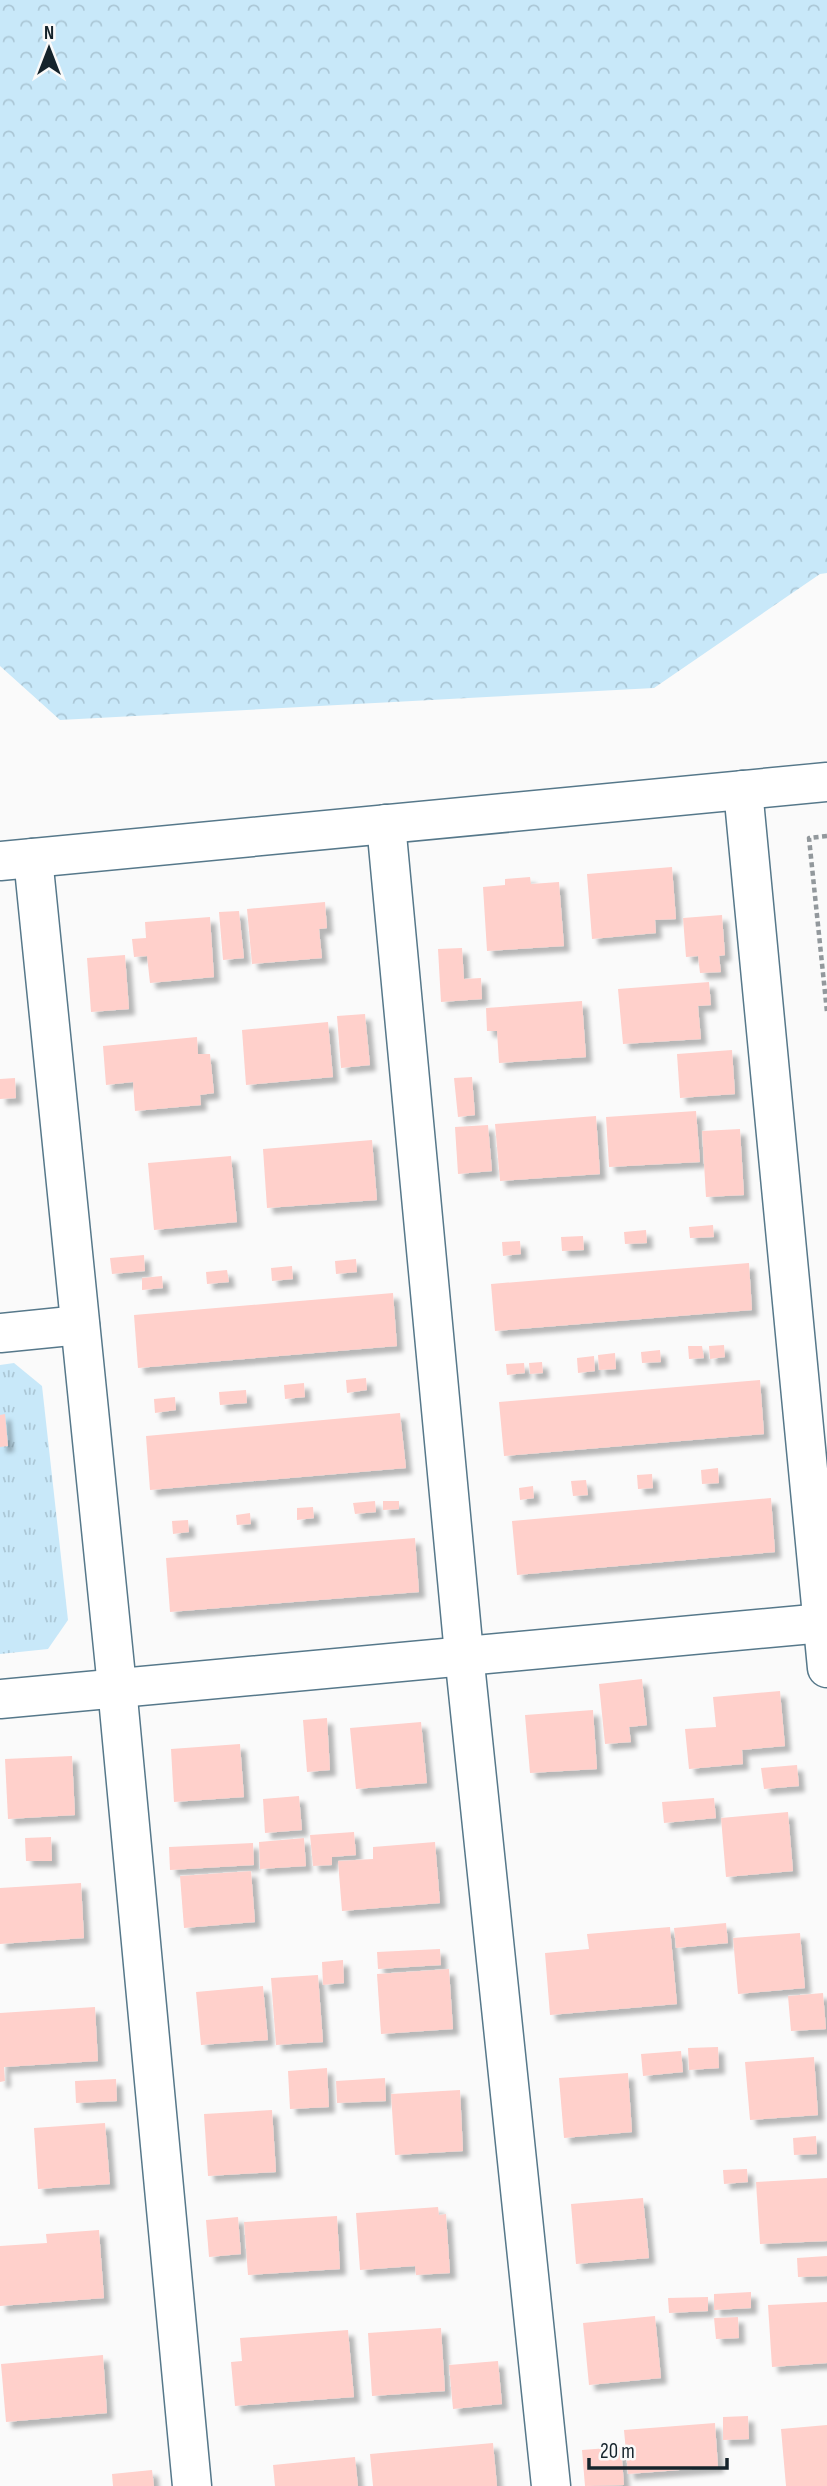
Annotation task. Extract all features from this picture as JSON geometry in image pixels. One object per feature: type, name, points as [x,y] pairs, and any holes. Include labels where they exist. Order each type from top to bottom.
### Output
[{"type":"street","points":[[192,2486],[80,1325],[16,859],[827,782]]},
{"type":"street","points":[[743,790],[813,1373],[827,1668]]},
{"type":"street","points":[[386,824],[464,1654],[551,2486]]},
{"type":"street","points":[[0,1333],[80,1325]]},
{"type":"street","points":[[0,1699],[464,1654],[823,1623]]},
{"type":"path","points":[[827,836],[809,838],[827,1012]]},
{"type":"green space","points":[[0,0],[827,0],[827,573],[820,574],[654,688],[60,720],[0,666]]},
{"type":"green space","points":[[14,1363],[42,1386],[68,1620],[48,1649],[0,1654],[0,1365]]},
{"type":"building","points":[[672,867],[676,919],[655,920],[656,933],[592,939],[587,874]]},
{"type":"building","points":[[530,877],[531,884],[559,882],[564,946],[487,951],[483,887],[505,885],[505,879]]},
{"type":"building","points":[[325,902],[327,928],[319,929],[322,958],[252,964],[247,909]]},
{"type":"building","points":[[239,911],[244,958],[223,960],[219,912]]},
{"type":"building","points":[[722,915],[725,955],[719,956],[721,972],[700,973],[698,956],[686,957],[683,918]]},
{"type":"building","points":[[210,917],[214,977],[150,983],[147,956],[134,957],[132,939],[146,938],[145,922]]},
{"type":"building","points":[[462,948],[464,979],[481,978],[482,999],[441,1002],[438,949]]},
{"type":"building","points":[[125,955],[129,1009],[91,1012],[87,958]]},
{"type":"building","points":[[709,982],[711,1005],[698,1006],[701,1039],[623,1044],[618,989]]},
{"type":"building","points":[[582,1001],[586,1057],[499,1063],[497,1031],[487,1031],[486,1008]]},
{"type":"building","points":[[365,1014],[370,1065],[341,1068],[337,1016]]},
{"type":"building","points":[[328,1022],[333,1077],[246,1085],[242,1030]]},
{"type":"building","points":[[197,1037],[198,1054],[210,1054],[214,1093],[200,1095],[201,1105],[135,1111],[133,1082],[106,1085],[103,1046]]},
{"type":"building","points":[[732,1050],[735,1094],[680,1098],[677,1054]]},
{"type":"building","points":[[472,1077],[475,1115],[458,1117],[454,1078]]},
{"type":"building","points":[[15,1078],[16,1098],[0,1099],[0,1079]]},
{"type":"building","points":[[696,1111],[700,1162],[609,1167],[606,1117]]},
{"type":"building","points":[[596,1116],[600,1174],[500,1181],[495,1124]]},
{"type":"building","points":[[488,1125],[492,1171],[458,1174],[455,1127]]},
{"type":"building","points":[[740,1129],[744,1195],[706,1197],[702,1131]]},
{"type":"building","points":[[372,1140],[377,1200],[267,1208],[263,1149]]},
{"type":"building","points":[[231,1156],[237,1222],[154,1230],[148,1163]]},
{"type":"building","points":[[713,1225],[714,1237],[690,1238],[689,1227]]},
{"type":"building","points":[[646,1230],[647,1243],[625,1244],[624,1232]]},
{"type":"building","points":[[583,1236],[584,1250],[562,1251],[561,1237]]},
{"type":"building","points":[[520,1241],[521,1254],[503,1256],[502,1242]]},
{"type":"building","points":[[144,1255],[145,1271],[112,1274],[110,1258]]},
{"type":"building","points":[[356,1259],[357,1272],[336,1274],[335,1261]]},
{"type":"building","points":[[749,1263],[752,1310],[495,1331],[491,1284]]},
{"type":"building","points":[[292,1266],[293,1279],[272,1281],[271,1268]]},
{"type":"building","points":[[227,1270],[229,1282],[207,1284],[206,1272]]},
{"type":"building","points":[[162,1276],[163,1288],[142,1290],[142,1278]]},
{"type":"building","points":[[393,1293],[397,1346],[138,1368],[134,1315]]},
{"type":"building","points":[[724,1345],[725,1357],[710,1359],[709,1346]]},
{"type":"building","points":[[688,1346],[702,1346],[704,1358],[689,1359]]},
{"type":"building","points":[[660,1350],[661,1362],[642,1363],[641,1352]]},
{"type":"building","points":[[615,1353],[616,1369],[599,1370],[598,1355]]},
{"type":"building","points":[[594,1356],[595,1371],[578,1373],[577,1358]]},
{"type":"building","points":[[542,1362],[543,1373],[530,1374],[529,1363]]},
{"type":"building","points":[[524,1363],[525,1373],[507,1375],[506,1364]]},
{"type":"building","points":[[366,1378],[367,1390],[347,1393],[346,1380]]},
{"type":"building","points":[[760,1380],[764,1434],[504,1456],[499,1402]]},
{"type":"building","points":[[304,1383],[305,1397],[285,1399],[284,1385]]},
{"type":"building","points":[[246,1390],[247,1403],[220,1405],[219,1392]]},
{"type":"building","points":[[175,1397],[176,1410],[155,1413],[154,1399]]},
{"type":"building","points":[[400,1413],[406,1468],[150,1490],[146,1436]]},
{"type":"building","points":[[5,1414],[8,1446],[0,1447],[0,1415]]},
{"type":"building","points":[[718,1468],[719,1483],[702,1484],[701,1470]]},
{"type":"building","points":[[652,1474],[653,1488],[638,1489],[637,1475]]},
{"type":"building","points":[[586,1480],[588,1495],[573,1496],[571,1481]]},
{"type":"building","points":[[533,1486],[534,1498],[520,1500],[519,1488]]},
{"type":"building","points":[[771,1498],[775,1552],[517,1575],[512,1521]]},
{"type":"building","points":[[375,1501],[376,1512],[355,1514],[353,1503]]},
{"type":"building","points":[[383,1501],[399,1501],[399,1509],[383,1510]]},
{"type":"building","points":[[313,1507],[314,1518],[297,1520],[297,1508]]},
{"type":"building","points":[[250,1513],[251,1524],[237,1525],[236,1515]]},
{"type":"building","points":[[188,1520],[189,1532],[173,1534],[172,1521]]},
{"type":"building","points":[[415,1538],[419,1592],[170,1612],[166,1558]]},
{"type":"building","points":[[642,1679],[647,1725],[629,1727],[631,1742],[605,1744],[599,1684]]},
{"type":"building","points":[[780,1691],[785,1746],[742,1750],[743,1764],[689,1769],[685,1729],[716,1727],[713,1697]]},
{"type":"building","points":[[593,1710],[597,1769],[530,1773],[525,1715]]},
{"type":"building","points":[[327,1718],[330,1770],[307,1772],[303,1720]]},
{"type":"building","points":[[421,1722],[427,1783],[356,1789],[350,1728]]},
{"type":"building","points":[[240,1744],[244,1797],[174,1802],[171,1749]]},
{"type":"building","points":[[72,1756],[75,1815],[8,1819],[5,1759]]},
{"type":"building","points":[[797,1765],[799,1786],[764,1789],[761,1768]]},
{"type":"building","points":[[299,1796],[302,1830],[265,1833],[263,1799]]},
{"type":"building","points":[[714,1798],[716,1818],[664,1823],[662,1802]]},
{"type":"building","points":[[788,1812],[793,1871],[726,1877],[721,1818]]},
{"type":"building","points":[[354,1832],[356,1855],[332,1857],[332,1865],[313,1866],[310,1835]]},
{"type":"building","points":[[51,1837],[52,1861],[26,1861],[25,1838]]},
{"type":"building","points":[[304,1838],[306,1866],[260,1869],[259,1842]]},
{"type":"building","points":[[435,1842],[440,1903],[342,1911],[338,1861],[373,1859],[373,1847]]},
{"type":"building","points":[[253,1843],[254,1865],[170,1870],[169,1847]]},
{"type":"building","points":[[251,1871],[255,1922],[184,1928],[180,1876]]},
{"type":"building","points":[[81,1883],[84,1938],[0,1944],[0,1888]]},
{"type":"building","points":[[726,1923],[728,1943],[676,1948],[674,1928]]},
{"type":"building","points":[[670,1927],[677,2004],[550,2015],[545,1953],[589,1949],[587,1934]]},
{"type":"building","points":[[800,1933],[805,1988],[738,1994],[733,1938]]},
{"type":"building","points":[[440,1949],[441,1965],[378,1969],[377,1952]]},
{"type":"building","points":[[343,1960],[344,1983],[323,1985],[322,1962]]},
{"type":"building","points":[[449,1969],[453,2029],[381,2034],[377,1974]]},
{"type":"building","points":[[318,1975],[323,2042],[276,2045],[271,1978]]},
{"type":"building","points":[[263,1986],[268,2040],[201,2045],[196,1992]]},
{"type":"building","points":[[823,1993],[826,2029],[791,2031],[788,1996]]},
{"type":"building","points":[[95,2007],[98,2061],[4,2067],[5,2081],[0,2082],[0,2013]]},
{"type":"building","points":[[718,2047],[719,2068],[689,2070],[688,2048]]},
{"type":"building","points":[[681,2051],[683,2072],[643,2076],[641,2054]]},
{"type":"building","points":[[814,2057],[818,2115],[750,2120],[745,2062]]},
{"type":"building","points":[[327,2068],[329,2107],[290,2109],[288,2071]]},
{"type":"building","points":[[628,2073],[632,2132],[564,2138],[559,2078]]},
{"type":"building","points":[[385,2078],[386,2101],[337,2103],[336,2081]]},
{"type":"building","points":[[116,2079],[117,2101],[76,2103],[75,2081]]},
{"type":"building","points":[[460,2090],[463,2151],[395,2155],[391,2094]]},
{"type":"building","points":[[272,2110],[276,2172],[208,2176],[204,2114]]},
{"type":"building","points":[[105,2123],[110,2184],[38,2189],[34,2128]]},
{"type":"building","points":[[816,2136],[817,2154],[794,2155],[793,2138]]},
{"type":"building","points":[[747,2169],[748,2182],[724,2184],[723,2170]]},
{"type":"building","points":[[827,2178],[827,2241],[760,2244],[756,2182]]},
{"type":"building","points":[[643,2198],[649,2258],[576,2264],[571,2204]]},
{"type":"building","points":[[438,2207],[439,2215],[446,2214],[450,2273],[416,2275],[415,2266],[360,2270],[356,2213]]},
{"type":"building","points":[[337,2216],[340,2269],[248,2275],[244,2222]]},
{"type":"building","points":[[238,2217],[241,2254],[209,2257],[206,2220]]},
{"type":"building","points":[[99,2230],[104,2298],[0,2306],[0,2246],[47,2243],[46,2234]]},
{"type":"building","points":[[827,2256],[827,2276],[798,2277],[797,2258]]},
{"type":"building","points":[[751,2292],[751,2308],[714,2310],[714,2294]]},
{"type":"building","points":[[708,2297],[708,2311],[669,2313],[668,2298]]},
{"type":"building","points":[[827,2302],[827,2363],[772,2367],[768,2305]]},
{"type":"building","points":[[655,2316],[661,2378],[589,2385],[583,2323]]},
{"type":"building","points":[[738,2317],[739,2338],[716,2339],[714,2318]]},
{"type":"building","points":[[441,2328],[445,2391],[372,2396],[368,2333]]},
{"type":"building","points":[[348,2330],[354,2397],[235,2406],[231,2362],[242,2361],[240,2338]]},
{"type":"building","points":[[103,2355],[107,2413],[6,2422],[1,2364]]},
{"type":"building","points":[[498,2361],[502,2404],[453,2409],[449,2365]]},
{"type":"building","points":[[748,2416],[749,2439],[723,2440],[723,2417]]},
{"type":"building","points":[[715,2423],[718,2467],[628,2474],[624,2430]]},
{"type":"building","points":[[827,2425],[827,2486],[786,2486],[781,2429]]},
{"type":"building","points":[[493,2443],[497,2486],[373,2486],[370,2454]]},
{"type":"building","points":[[621,2447],[624,2485],[585,2486],[582,2450]]},
{"type":"building","points":[[355,2457],[358,2486],[275,2486],[273,2465]]},
{"type":"building","points":[[152,2470],[154,2486],[113,2486],[112,2474]]}]
